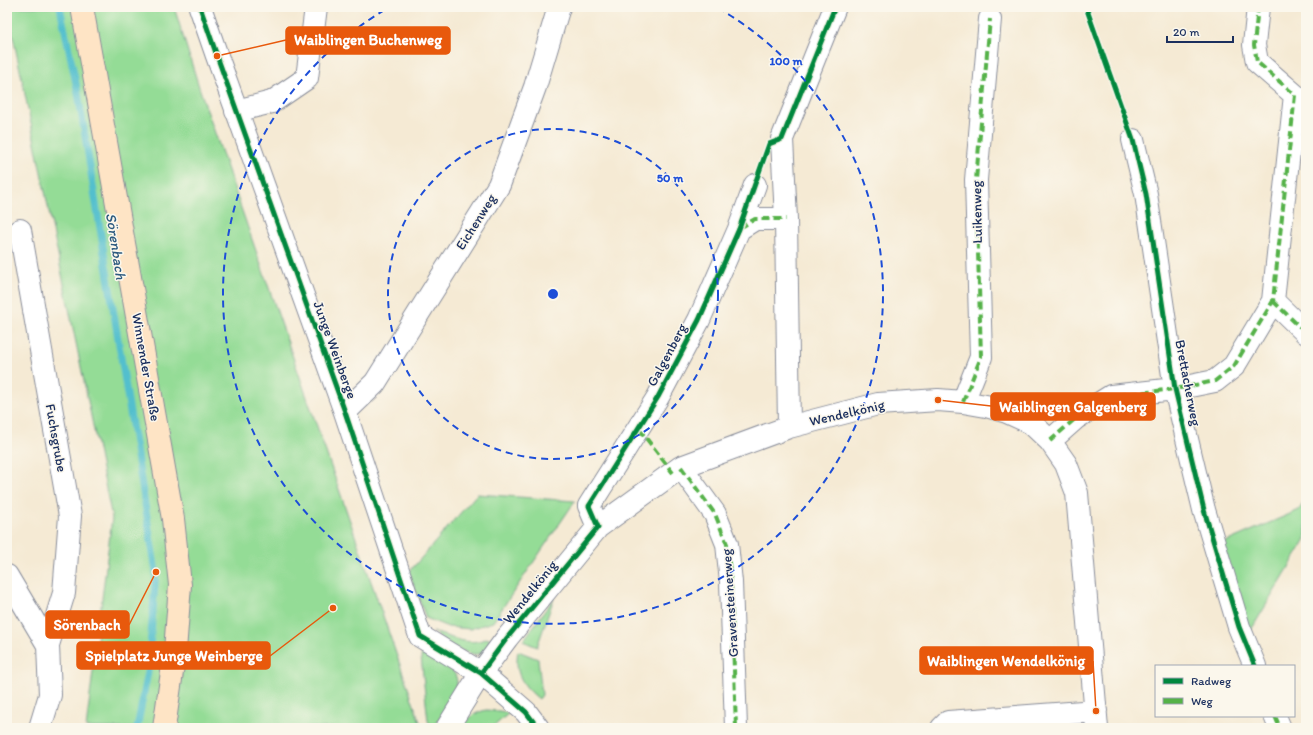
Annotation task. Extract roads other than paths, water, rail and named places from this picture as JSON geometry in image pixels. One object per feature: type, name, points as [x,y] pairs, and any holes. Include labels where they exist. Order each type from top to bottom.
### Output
[{"type":"street","name":"Winnender Straße","points":[[82,7],[173,519],[180,585],[175,651],[164,728]]},
{"type":"street","name":"Junge Weinberge","points":[[200,7],[345,412],[420,636],[481,673],[526,712],[538,728]]},
{"type":"street","points":[[236,110],[272,102],[307,78],[316,7]]},
{"type":"street","name":"Eichenweg","points":[[345,412],[375,383],[499,185],[535,86],[559,7]]},
{"type":"street","points":[[789,427],[786,219],[782,139],[835,7]]},
{"type":"street","name":"Brettacherweg","points":[[1050,441],[1076,418],[1111,396],[1175,389],[1215,381],[1234,366],[1273,301],[1296,95],[1257,62],[1254,44],[1258,7]]},
{"type":"street","name":"Luikenweg","points":[[963,402],[981,357],[976,180],[990,18]]},
{"type":"street","name":"Brettacherweg","points":[[1133,140],[1146,194],[1175,389],[1204,510],[1239,627],[1255,665]]},
{"type":"street","name":"Galgenberg","points":[[598,526],[589,506],[658,397],[699,320],[755,185]]},
{"type":"street","points":[[738,229],[755,219],[786,219]]},
{"type":"street","name":"Fuchsgrube","points":[[20,230],[70,516],[64,593],[48,645],[50,695],[40,728]]},
{"type":"street","points":[[1273,301],[1306,333]]},
{"type":"street","name":"Wendelkönig","points":[[447,728],[481,673],[507,638],[598,526],[681,467],[789,427],[878,404],[938,400],[986,406],[1007,412],[1031,423],[1050,441],[1066,464],[1077,493],[1097,719],[948,722],[942,728]]},
{"type":"street","name":"Gravensteinerweg","points":[[681,467],[715,514],[728,544],[731,582],[736,728]]},
{"type":"street","name":"Fuchsgrube","points":[[7,576],[48,645]]},
{"type":"street","points":[[1275,717],[1280,728]]},
{"type":"waterway","name":"Sörenbach","points":[[60,7],[78,93],[156,572],[148,672],[137,728]]},
{"type":"place","name":"Waiblingen Buchenweg","points":[[217,56]]},
{"type":"place","name":"Waiblingen Galgenberg","points":[[938,400]]},
{"type":"place","name":"Sörenbach","points":[[156,572]]},
{"type":"place","name":"Spielplatz Junge Weinberge","points":[[333,608]]},
{"type":"place","name":"Waiblingen Wendelkönig","points":[[1096,711]]}]
